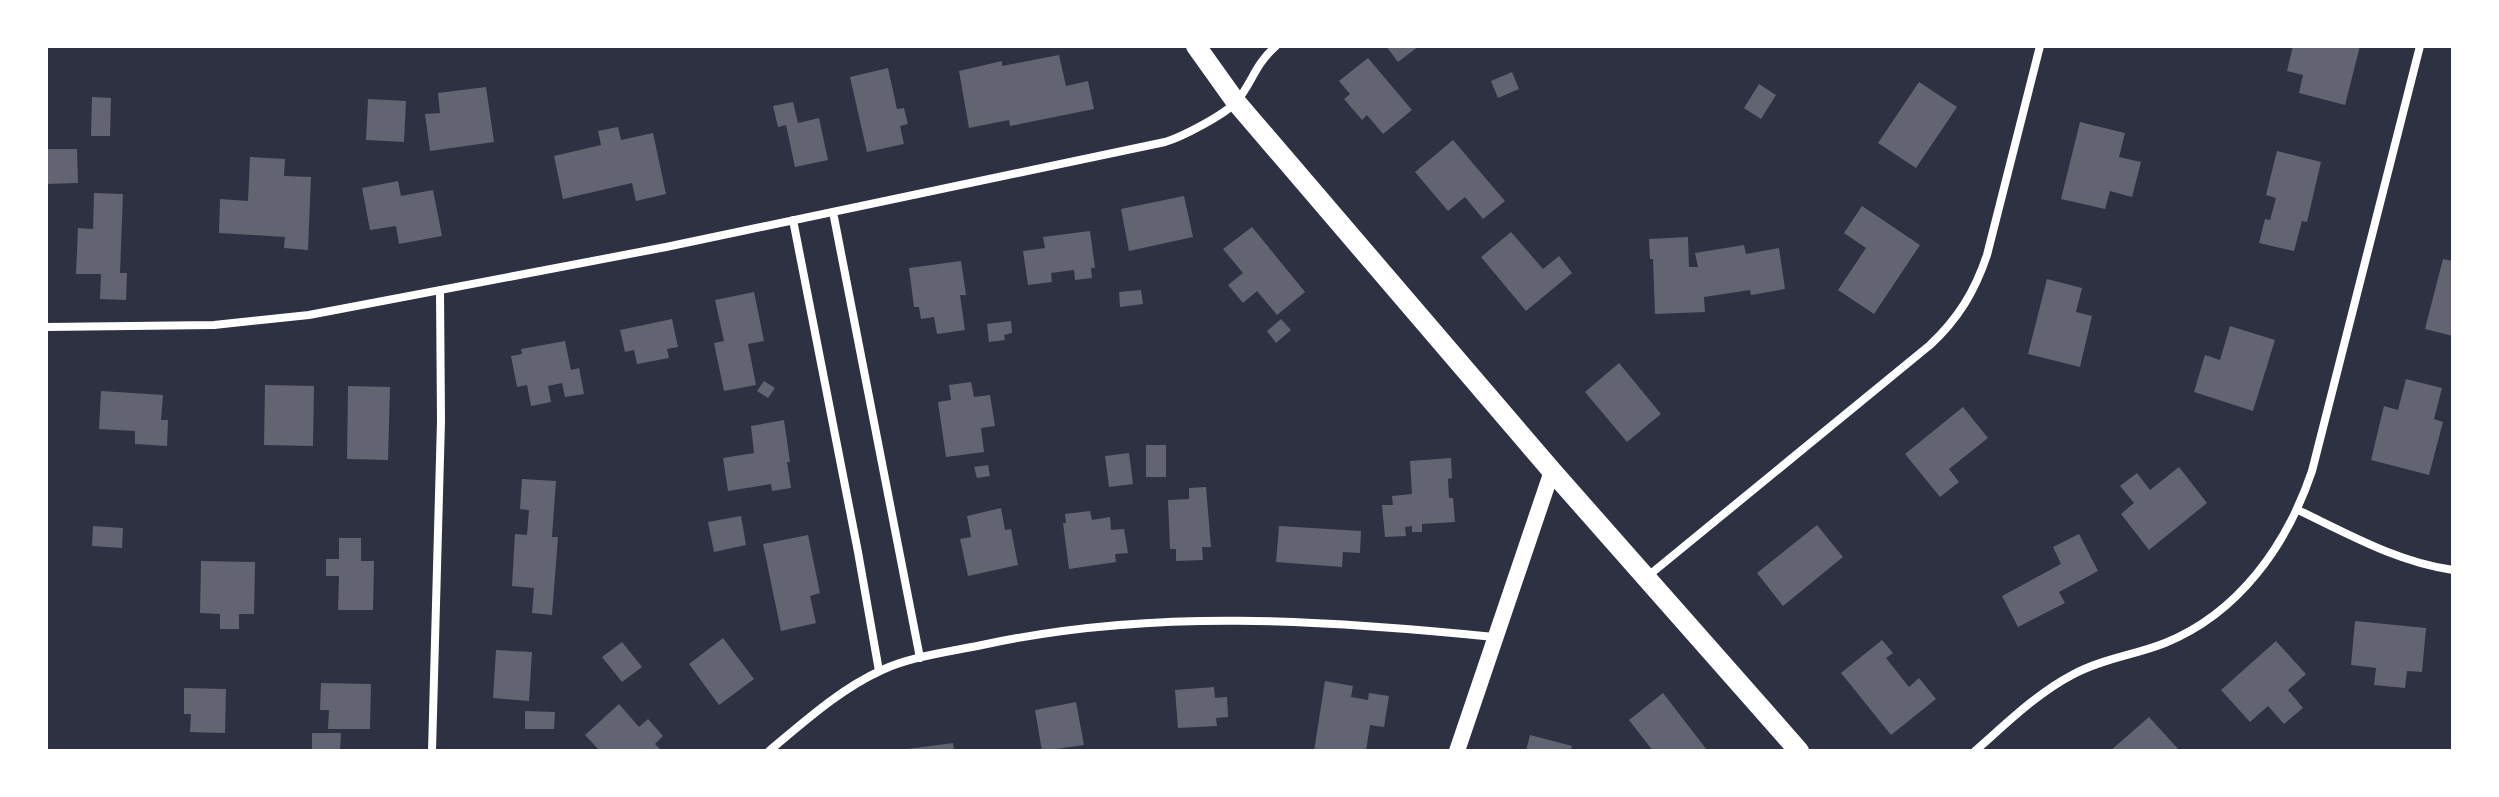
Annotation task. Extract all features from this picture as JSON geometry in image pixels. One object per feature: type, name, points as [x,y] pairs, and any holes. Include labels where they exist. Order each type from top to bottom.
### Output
[{"type":"main road","points":[[1196,46],[1236,102],[1552,471],[1799,751]]},
{"type":"main road","points":[[1457,751],[1552,471]]},
{"type":"street","points":[[46,327],[214,325],[276,320],[440,291],[1165,142],[1187,134],[1236,102],[1259,63],[1276,46]]},
{"type":"street","points":[[1648,577],[1930,345],[1952,323],[1977,284],[1987,255],[2040,46]]},
{"type":"street","points":[[1975,751],[2028,706],[2070,676],[2161,645],[2207,623],[2251,580],[2298,510],[2312,471],[2420,46]]},
{"type":"street","points":[[833,212],[920,658]]},
{"type":"street","points":[[793,220],[856,537],[879,671]]},
{"type":"street","points":[[432,751],[442,368],[440,291]]},
{"type":"street","points":[[2298,510],[2390,553],[2453,570]]},
{"type":"street","points":[[769,751],[834,699],[879,671],[920,658],[1077,627],[1208,619],[1374,625],[1494,637]]},
{"type":"building","points":[[1386,46],[1419,46],[1398,62]]},
{"type":"building","points":[[2293,46],[2360,46],[2345,105],[2299,93],[2303,75],[2287,71]]},
{"type":"building","points":[[1059,55],[1066,86],[1088,81],[1094,109],[1010,126],[1009,120],[969,128],[959,71],[1002,61],[1002,66]]},
{"type":"building","points":[[1368,58],[1412,110],[1383,134],[1367,115],[1362,120],[1344,99],[1350,94],[1339,81]]},
{"type":"building","points":[[888,68],[897,109],[904,108],[908,124],[900,126],[904,144],[867,152],[850,77]]},
{"type":"building","points":[[1512,72],[1519,89],[1498,98],[1491,81]]},
{"type":"building","points":[[1919,82],[1957,107],[1916,168],[1878,143]]},
{"type":"building","points":[[1759,84],[1776,95],[1761,119],[1744,108]]},
{"type":"building","points":[[486,87],[494,142],[430,151],[425,114],[440,113],[438,93]]},
{"type":"building","points":[[92,97],[111,98],[110,136],[91,136]]},
{"type":"building","points":[[368,99],[406,101],[404,142],[366,140]]},
{"type":"building","points":[[793,102],[798,123],[819,118],[828,160],[795,167],[786,125],[778,127],[773,106]]},
{"type":"building","points":[[2080,122],[2125,133],[2119,157],[2141,162],[2132,197],[2110,191],[2105,209],[2061,199]]},
{"type":"building","points":[[618,127],[621,140],[653,133],[666,194],[636,201],[632,183],[563,199],[554,156],[601,145],[598,131]]},
{"type":"building","points":[[1453,140],[1505,201],[1483,219],[1465,197],[1448,211],[1415,172]]},
{"type":"building","points":[[47,149],[77,149],[78,183],[47,184]]},
{"type":"building","points":[[2277,151],[2321,162],[2307,222],[2302,221],[2294,251],[2259,243],[2265,219],[2270,220],[2276,198],[2266,195]]},
{"type":"building","points":[[250,157],[285,159],[284,176],[311,177],[308,250],[284,248],[285,237],[219,233],[220,199],[248,201]]},
{"type":"building","points":[[398,181],[401,196],[433,190],[442,236],[399,244],[396,226],[370,230],[362,188]]},
{"type":"building","points":[[94,193],[123,194],[120,273],[127,273],[126,300],[100,299],[101,274],[76,274],[78,228],[93,229]]},
{"type":"building","points":[[1184,196],[1193,237],[1129,251],[1121,209]]},
{"type":"building","points":[[1862,206],[1920,245],[1874,314],[1838,290],[1866,248],[1844,233]]},
{"type":"building","points":[[1252,227],[1305,292],[1277,315],[1257,291],[1243,303],[1228,285],[1243,273],[1223,249]]},
{"type":"building","points":[[1090,231],[1095,268],[1091,268],[1092,278],[1075,280],[1074,270],[1051,273],[1052,282],[1028,285],[1023,251],[1045,248],[1043,237]]},
{"type":"building","points":[[1511,232],[1543,269],[1559,256],[1572,273],[1526,311],[1481,257]]},
{"type":"building","points":[[1688,237],[1689,267],[1698,267],[1695,253],[1744,245],[1746,254],[1779,248],[1785,289],[1751,295],[1750,290],[1704,297],[1705,312],[1655,314],[1649,239]]},
{"type":"building","points":[[2443,259],[2453,261],[2453,336],[2425,329]]},
{"type":"building","points":[[961,261],[966,295],[960,295],[965,330],[937,334],[934,317],[921,319],[919,307],[914,307],[909,268]]},
{"type":"building","points":[[2047,279],[2082,288],[2076,312],[2092,316],[2080,367],[2028,354]]},
{"type":"building","points":[[1141,290],[1143,304],[1120,307],[1119,292]]},
{"type":"building","points":[[754,292],[764,341],[748,344],[756,385],[724,391],[714,343],[724,341],[715,300]]},
{"type":"building","points":[[672,319],[678,347],[667,349],[669,358],[637,364],[634,350],[625,352],[620,330]]},
{"type":"building","points":[[1281,319],[1291,330],[1276,343],[1267,331]]},
{"type":"building","points":[[1011,321],[1012,333],[1004,335],[1005,340],[989,342],[987,324]]},
{"type":"building","points":[[2230,326],[2275,340],[2253,411],[2194,392],[2205,355],[2220,360]]},
{"type":"building","points":[[565,341],[571,370],[579,368],[584,394],[565,397],[562,383],[548,386],[551,402],[531,406],[527,385],[517,387],[511,356],[522,354],[521,349]]},
{"type":"building","points":[[1619,363],[1661,414],[1627,442],[1585,392]]},
{"type":"building","points":[[2406,379],[2442,388],[2434,419],[2443,422],[2429,475],[2371,460],[2384,406],[2398,410]]},
{"type":"building","points":[[764,381],[775,388],[768,398],[757,391]]},
{"type":"building","points":[[971,382],[974,397],[990,395],[995,426],[981,428],[984,452],[946,457],[938,402],[951,400],[949,385]]},
{"type":"building","points":[[265,385],[314,386],[313,446],[264,445]]},
{"type":"building","points":[[348,386],[390,387],[388,460],[347,459]]},
{"type":"building","points":[[101,391],[163,395],[161,420],[168,420],[167,446],[135,444],[135,431],[99,429]]},
{"type":"building","points":[[1963,407],[1988,438],[1949,469],[1959,482],[1940,497],[1905,454]]},
{"type":"building","points":[[784,420],[791,488],[772,491],[771,484],[728,491],[723,458],[754,453],[751,426]]},
{"type":"building","points":[[1146,445],[1166,445],[1166,477],[1146,477]]},
{"type":"building","points":[[1129,453],[1133,484],[1109,487],[1105,456]]},
{"type":"building","points":[[1451,458],[1449,498],[1453,498],[1455,522],[1422,524],[1422,532],[1412,532],[1412,526],[1405,527],[1406,536],[1385,537],[1382,505],[1393,505],[1392,496],[1412,494],[1410,461]]},
{"type":"building","points":[[988,465],[990,476],[977,478],[974,467]]},
{"type":"building","points":[[2179,467],[2207,503],[2149,550],[2121,514],[2134,503],[2120,486],[2137,473],[2150,490]]},
{"type":"building","points":[[522,479],[556,481],[552,537],[558,537],[552,615],[532,613],[534,588],[512,586],[515,534],[527,535],[529,510],[520,509]]},
{"type":"building","points":[[1206,487],[1211,547],[1202,547],[1203,560],[1176,561],[1176,549],[1170,549],[1168,500],[1189,499],[1189,488]]},
{"type":"building","points":[[1001,508],[1005,530],[1011,529],[1018,565],[968,576],[960,539],[971,537],[967,516]]},
{"type":"building","points":[[1090,511],[1092,520],[1110,517],[1111,530],[1124,529],[1128,553],[1115,554],[1116,562],[1069,569],[1063,523],[1066,523],[1065,514]]},
{"type":"building","points":[[741,516],[746,545],[714,552],[708,522]]},
{"type":"building","points":[[1817,525],[1843,557],[1783,606],[1757,573]]},
{"type":"building","points":[[93,526],[123,528],[122,548],[92,546]]},
{"type":"building","points":[[1279,526],[1361,531],[1360,553],[1343,552],[1342,567],[1276,562]]},
{"type":"building","points":[[2079,534],[2098,571],[2059,592],[2065,603],[2018,627],[2002,596],[2061,564],[2053,547]]},
{"type":"building","points":[[808,535],[820,593],[810,596],[816,623],[781,631],[763,544]]},
{"type":"building","points":[[339,538],[361,538],[361,561],[374,561],[373,610],[338,610],[339,576],[326,576],[326,559],[339,559]]},
{"type":"building","points":[[201,561],[255,562],[254,614],[239,614],[239,629],[220,629],[220,614],[200,613]]},
{"type":"building","points":[[2355,621],[2426,628],[2422,672],[2407,671],[2405,688],[2374,685],[2376,668],[2351,665]]},
{"type":"building","points":[[723,638],[754,679],[719,705],[689,664]]},
{"type":"building","points":[[1882,640],[1893,653],[1886,658],[1909,687],[1919,678],[1936,699],[1891,735],[1841,673]]},
{"type":"building","points":[[2276,641],[2306,674],[2288,690],[2303,708],[2284,724],[2268,706],[2250,722],[2221,690]]},
{"type":"building","points":[[622,642],[642,667],[622,682],[602,657]]},
{"type":"building","points":[[496,650],[532,652],[529,701],[493,698]]},
{"type":"building","points":[[1325,681],[1353,686],[1351,697],[1368,700],[1369,693],[1389,696],[1384,727],[1370,725],[1366,751],[1314,751]]},
{"type":"building","points":[[321,683],[371,684],[370,729],[328,729],[329,710],[320,710]]},
{"type":"building","points":[[1214,687],[1215,698],[1227,697],[1228,717],[1216,718],[1217,726],[1178,728],[1175,690]]},
{"type":"building","points":[[184,688],[226,689],[225,733],[190,732],[191,714],[184,714]]},
{"type":"building","points":[[1663,693],[1707,750],[1653,751],[1629,720]]},
{"type":"building","points":[[1076,702],[1084,745],[1042,751],[1035,710]]},
{"type":"building","points":[[619,704],[639,727],[648,719],[663,736],[655,744],[662,751],[600,751],[585,735]]},
{"type":"building","points":[[525,711],[555,712],[554,729],[525,729]]},
{"type":"building","points":[[2149,717],[2180,751],[2110,751]]},
{"type":"building","points":[[312,733],[341,733],[340,751],[312,751]]},
{"type":"building","points":[[1530,735],[1572,746],[1570,751],[1526,751]]},
{"type":"building","points":[[953,743],[954,751],[907,751],[907,749]]}]
